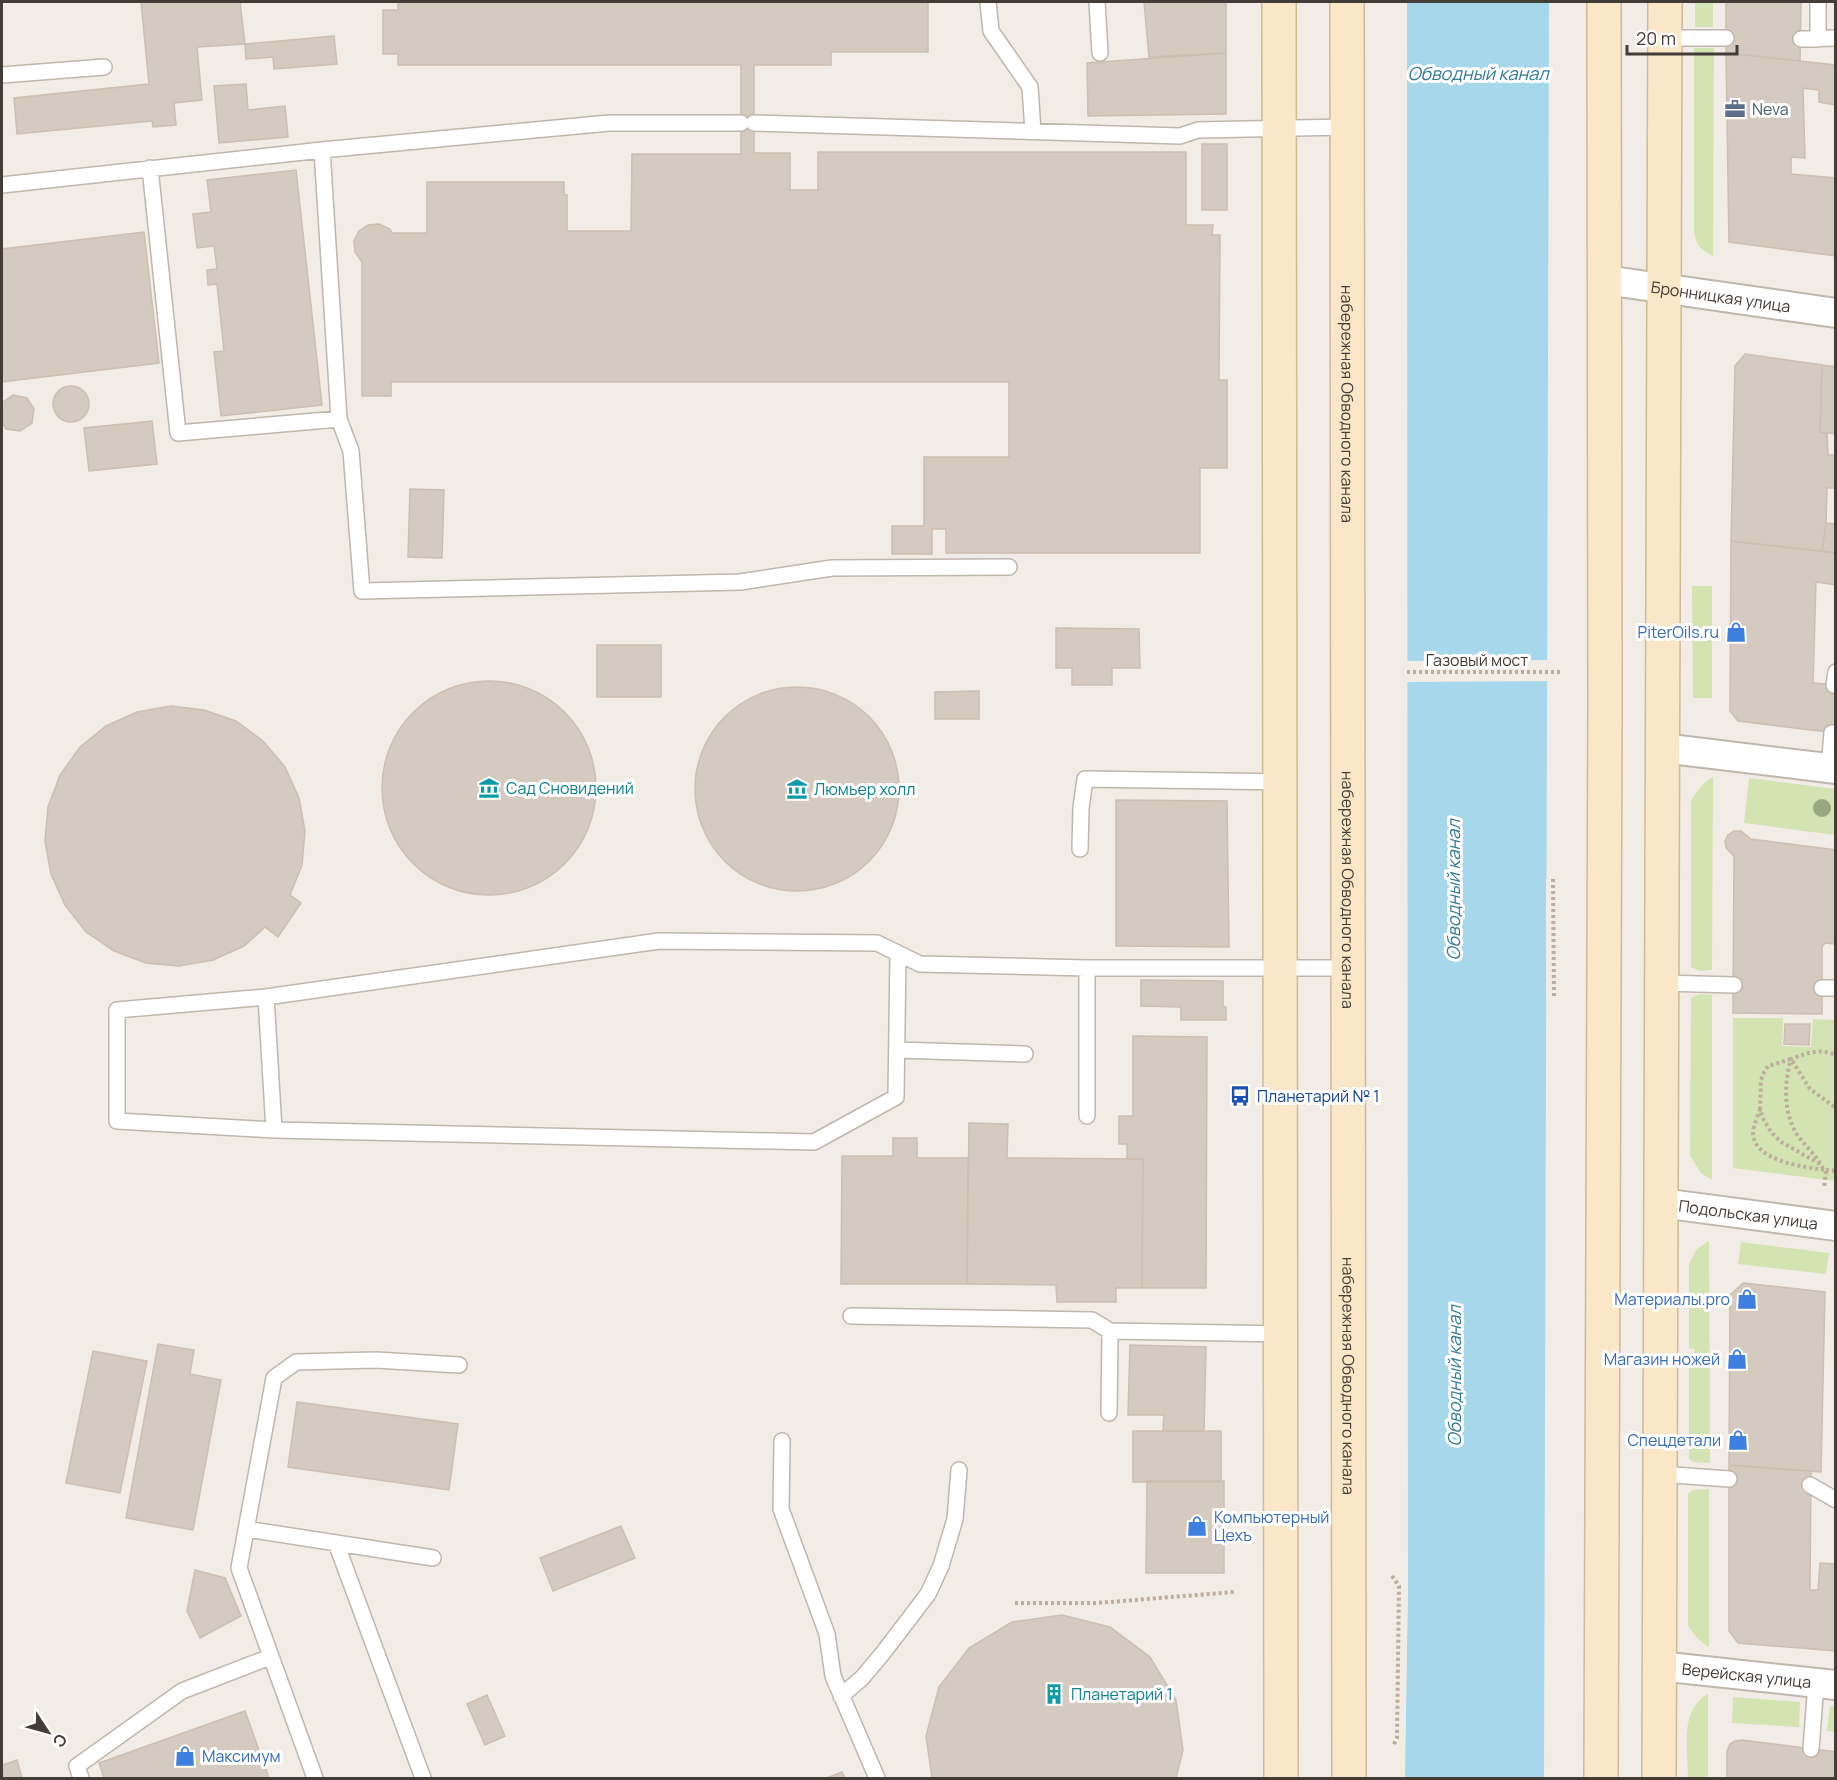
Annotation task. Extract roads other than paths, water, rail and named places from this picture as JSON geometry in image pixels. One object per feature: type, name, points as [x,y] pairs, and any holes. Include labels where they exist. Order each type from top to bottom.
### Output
[{"type":"main road","points":[[1279,2],[1281,1779]]},
{"type":"main road","name":"набережная Обводного канала","points":[[1347,2],[1349,1779]]},
{"type":"main road","points":[[1601,1779],[1604,2]]},
{"type":"main road","points":[[1659,1779],[1665,2]]},
{"type":"street","name":"Бронницкая улица","points":[[1605,280],[1836,312]]},
{"type":"street","points":[[1662,748],[1832,769]]},
{"type":"street","name":"Подольская улица","points":[[1661,1203],[1836,1226]]},
{"type":"street","name":"Верейская улица","points":[[1659,1666],[1826,1684]]},
{"type":"lane","points":[[988,2],[991,31],[1030,87],[1033,131]]},
{"type":"lane","points":[[1096,2],[1100,53]]},
{"type":"lane","points":[[1818,2],[1818,39]]},
{"type":"lane","points":[[1665,38],[1726,38]]},
{"type":"lane","points":[[1801,39],[1836,38]]},
{"type":"lane","points":[[2,75],[104,67]]},
{"type":"lane","points":[[2,185],[322,150],[609,123],[748,123],[1180,136],[1198,130],[1347,127]]},
{"type":"lane","points":[[322,150],[339,419],[351,451],[362,591],[740,582],[832,568],[1009,567]]},
{"type":"lane","points":[[150,168],[178,433],[339,419]]},
{"type":"lane","points":[[1832,733],[1832,769]]},
{"type":"lane","points":[[1080,849],[1084,779],[1281,782]]},
{"type":"lane","points":[[898,953],[896,1097],[814,1142],[274,1130],[117,1121],[117,1010],[266,997],[659,941],[877,943],[898,953],[920,964],[1087,968],[1347,968]]},
{"type":"lane","points":[[1087,968],[1087,1116]]},
{"type":"lane","points":[[1662,982],[1734,985]]},
{"type":"lane","points":[[266,997],[274,1130]]},
{"type":"lane","points":[[897,1050],[1026,1054]]},
{"type":"lane","points":[[851,1316],[1092,1320],[1110,1331],[1280,1334]]},
{"type":"lane","points":[[1109,1413],[1110,1331]]},
{"type":"lane","points":[[315,1779],[239,1568],[274,1378],[296,1362],[376,1360],[459,1365]]},
{"type":"lane","points":[[782,1441],[781,1509],[827,1634],[833,1676],[877,1779]]},
{"type":"lane","points":[[841,1696],[876,1662],[928,1594],[941,1566],[955,1520],[958,1470]]},
{"type":"lane","points":[[1660,1474],[1729,1479]]},
{"type":"lane","points":[[1810,1485],[1836,1500]]},
{"type":"lane","points":[[246,1529],[433,1558]]},
{"type":"lane","points":[[336,1543],[423,1779]]},
{"type":"lane","points":[[81,1779],[77,1766],[182,1691],[270,1657]]},
{"type":"lane","points":[[1811,1749],[1826,1684]]},
{"type":"water","name":"Обводный канал","points":[[1407,2],[1549,2],[1544,1778],[1405,1778],[1408,1586]]},
{"type":"place","name":"Neva","points":[[1735,109]]},
{"type":"place","name":"PiterOils.ru","points":[[1736,632]]},
{"type":"place","name":"Сад Сновидений","points":[[489,788]]},
{"type":"place","name":"Люмьер холл","points":[[797,789]]},
{"type":"place","name":"Планетарий № 1","points":[[1240,1096]]},
{"type":"place","name":"Материалы.pro","points":[[1747,1299]]},
{"type":"place","name":"Магазин ножей","points":[[1737,1359]]},
{"type":"place","name":"Спецдетали","points":[[1738,1440]]},
{"type":"place","name":"Компьютерный Цехъ","points":[[1197,1526]]},
{"type":"place","name":"Планетарий 1","points":[[1054,1694]]},
{"type":"place","name":"Максимум","points":[[185,1756]]}]
